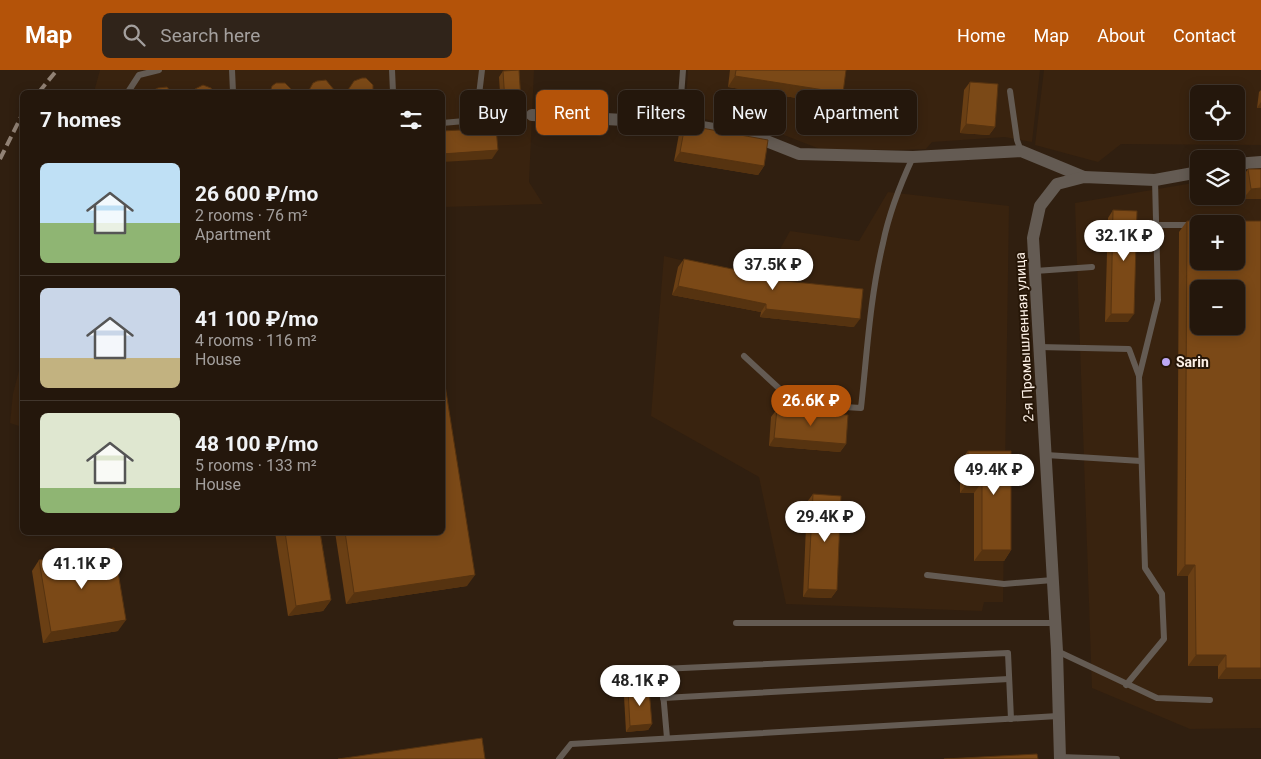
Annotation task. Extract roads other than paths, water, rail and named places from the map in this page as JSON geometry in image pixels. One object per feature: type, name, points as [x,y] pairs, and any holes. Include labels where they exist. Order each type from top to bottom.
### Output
[{"type":"street","points":[[532,115],[618,120]]},
{"type":"street","points":[[704,127],[754,136],[799,154],[913,156],[1021,151],[1084,177]]},
{"type":"street","points":[[1245,163],[1261,162]]},
{"type":"street","name":"2-я Промышленная улица","points":[[1060,758],[1057,651],[1033,238],[1040,206],[1057,184],[1084,177],[1155,180],[1190,174]]},
{"type":"lane","points":[[129,90],[139,75],[160,70]]},
{"type":"lane","points":[[232,70],[233,90]]},
{"type":"lane","points":[[392,70],[393,90]]},
{"type":"lane","points":[[480,90],[482,70]]},
{"type":"lane","points":[[681,90],[683,70]]},
{"type":"lane","points":[[1010,91],[1017,140],[1021,151]]},
{"type":"lane","points":[[526,116],[532,115]]},
{"type":"lane","points":[[445,123],[460,121]]},
{"type":"lane","points":[[744,356],[796,404],[861,408],[874,290],[883,242],[897,192],[913,156]]},
{"type":"lane","points":[[1126,685],[1164,639],[1162,594],[1145,568],[1139,377],[1158,300],[1155,180]]},
{"type":"lane","points":[[1157,225],[1190,225]]},
{"type":"lane","points":[[1035,271],[1092,267]]},
{"type":"lane","points":[[1039,347],[1129,348],[1139,377]]},
{"type":"lane","points":[[1046,455],[1141,461]]},
{"type":"lane","points":[[927,575],[1004,584],[1053,580]]},
{"type":"lane","points":[[736,623],[1055,623]]},
{"type":"lane","points":[[1057,651],[1157,698],[1210,700]]},
{"type":"lane","points":[[667,738],[661,669],[1008,653],[1011,719]]},
{"type":"lane","points":[[664,698],[1009,679]]},
{"type":"lane","points":[[559,759],[571,744],[1058,716]]},
{"type":"lane","points":[[1060,758],[1117,759]]},
{"type":"railway","points":[[41,90],[57,70]]},
{"type":"railway","points":[[0,159],[20,119]]},
{"type":"place","name":"Sarin","points":[[1166,362]]}]
